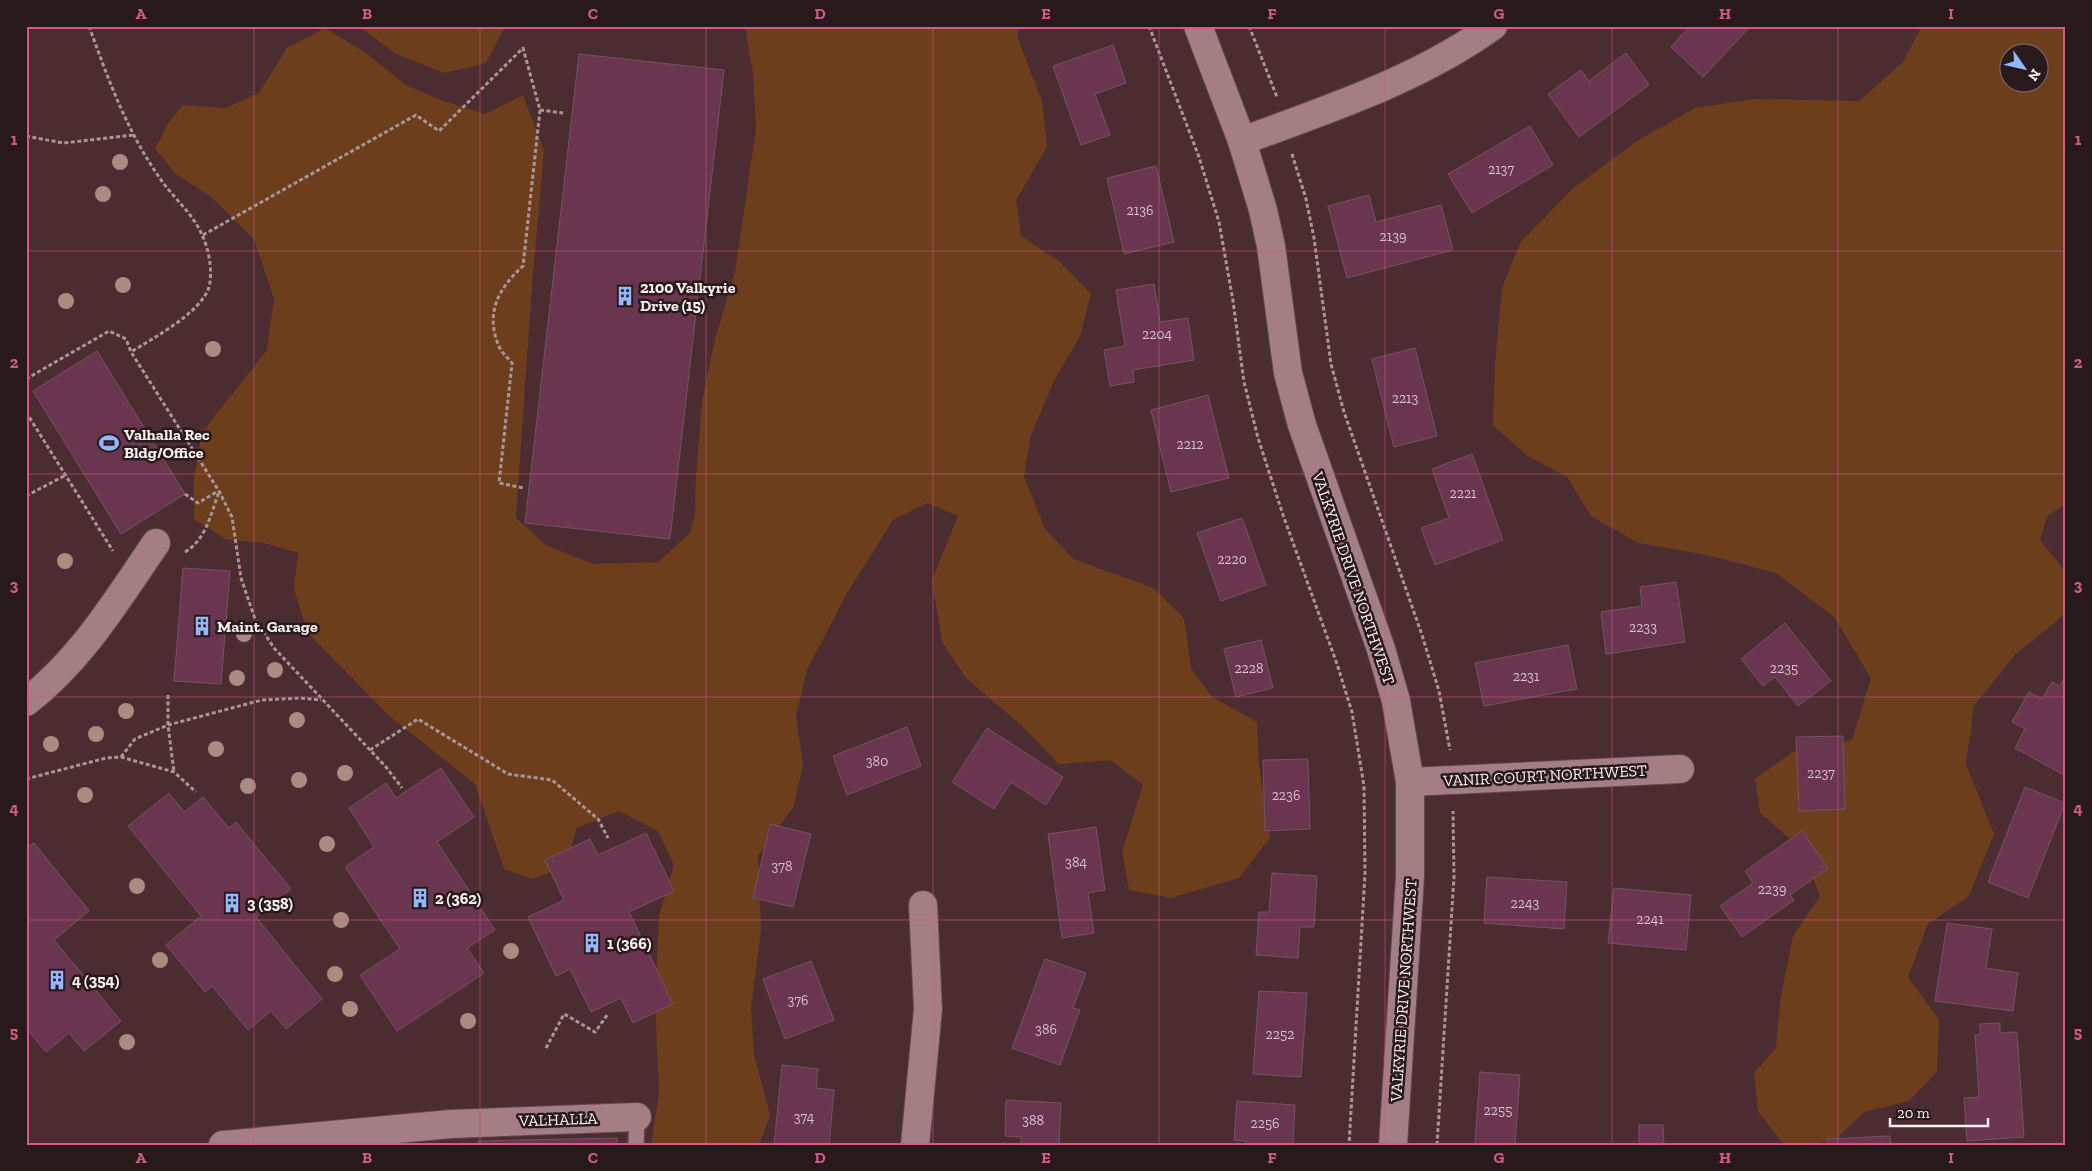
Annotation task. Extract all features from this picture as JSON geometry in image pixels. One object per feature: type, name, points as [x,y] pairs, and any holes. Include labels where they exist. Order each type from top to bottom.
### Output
[{"type":"street","name":"VALKYRIE DRIVE NORTHWEST","points":[[1198,26],[1242,141],[1263,210],[1271,246],[1290,382],[1302,425],[1381,650],[1396,701],[1410,782],[1410,876],[1393,1145]]},
{"type":"street","points":[[1242,141],[1383,87],[1444,58],[1493,26]]},
{"type":"street","points":[[26,702],[52,680],[80,651],[156,543]]},
{"type":"street","name":"VANIR COURT NORTHWEST","points":[[1410,782],[1680,769]]},
{"type":"street","points":[[915,1145],[928,1009],[923,905]]},
{"type":"street","name":"VALHALLA","points":[[223,1145],[451,1134],[637,1117]]},
{"type":"lane","name":"VALHALLA","points":[[636,1145],[637,1117]]},
{"type":"path","points":[[89,26],[116,99],[159,178],[202,235],[211,270],[209,288],[198,304],[182,320],[131,352]]},
{"type":"path","points":[[1149,26],[1199,157],[1219,222],[1233,301],[1244,382],[1258,438],[1352,712],[1364,786],[1365,874],[1349,1145]]},
{"type":"path","points":[[1249,26],[1275,87],[1284,126],[1306,199],[1314,238],[1334,374],[1344,412],[1422,636],[1439,691],[1450,750],[1454,877],[1437,1145]]},
{"type":"path","points":[[202,235],[416,115],[439,131],[523,48],[540,110],[523,266],[506,281],[496,301],[494,324],[498,345],[512,363],[499,484],[524,488]]},
{"type":"path","points":[[540,110],[563,113]]},
{"type":"path","points":[[26,136],[63,143],[134,135]]},
{"type":"path","points":[[26,379],[109,331],[126,339],[131,352],[219,491],[232,517],[241,578],[255,619],[274,648],[386,767],[402,788]]},
{"type":"path","points":[[26,412],[117,558]]},
{"type":"path","points":[[26,496],[66,475]]},
{"type":"path","points":[[185,494],[198,503],[219,491]]},
{"type":"path","points":[[182,553],[195,546],[208,524],[219,491]]},
{"type":"path","points":[[168,695],[168,725],[174,772]]},
{"type":"path","points":[[121,757],[136,739],[168,725],[262,700],[301,698],[322,700]]},
{"type":"path","points":[[370,750],[418,719],[508,774],[552,780],[598,819],[608,838]]},
{"type":"path","points":[[26,779],[106,758],[121,757],[174,772],[196,792]]},
{"type":"path","points":[[546,1048],[564,1014],[594,1032],[608,1014]]},
{"type":"shaded area","points":[[359,26],[505,26],[486,63],[444,73],[396,54]]},
{"type":"shaded area","points":[[745,26],[1018,26],[1018,39],[1042,101],[1047,147],[1016,200],[1021,236],[1060,262],[1091,294],[1080,336],[1055,379],[1031,435],[1024,476],[1045,529],[1074,559],[1153,588],[1184,618],[1191,668],[1212,697],[1257,722],[1259,764],[1270,838],[1239,878],[1171,898],[1129,890],[1122,852],[1143,785],[1110,760],[1059,764],[1023,727],[966,678],[942,642],[932,580],[958,516],[927,503],[893,520],[846,595],[807,670],[796,716],[803,764],[794,806],[758,856],[761,931],[751,1008],[754,1055],[770,1115],[759,1145],[651,1145],[659,1093],[655,1002],[659,916],[674,865],[658,831],[619,811],[577,828],[566,866],[533,879],[504,869],[475,784],[388,715],[307,632],[294,588],[298,553],[264,543],[225,539],[194,519],[194,478],[202,432],[267,350],[274,299],[254,239],[211,197],[176,174],[155,149],[167,125],[183,105],[226,108],[259,93],[287,48],[325,28],[363,51],[406,85],[443,101],[485,114],[523,95],[544,150],[532,285],[516,518],[546,545],[593,564],[658,562],[690,533],[695,516],[702,402],[715,339],[735,272],[756,129],[753,73]]},
{"type":"shaded area","points":[[1922,26],[2066,26],[2066,141],[2063,150],[2066,164],[2066,504],[2048,515],[2040,540],[2066,572],[2064,615],[2015,655],[1974,706],[1966,764],[1994,834],[1969,896],[1928,924],[1908,977],[1939,1020],[1937,1072],[1909,1101],[1864,1112],[1835,1140],[1807,1145],[1784,1145],[1758,1111],[1754,1073],[1776,1048],[1780,1001],[1793,936],[1820,896],[1801,848],[1760,813],[1755,779],[1791,753],[1852,740],[1871,678],[1834,617],[1776,573],[1707,555],[1638,543],[1591,516],[1567,477],[1526,455],[1493,425],[1495,363],[1502,288],[1520,243],[1572,189],[1637,141],[1695,108],[1754,99],[1859,101],[1903,62]]},
{"type":"building","points":[[1690,26],[1751,26],[1703,77],[1671,47]]},
{"type":"building","points":[[1113,45],[1126,83],[1095,94],[1110,135],[1081,145],[1053,66]]},
{"type":"building","points":[[1626,53],[1649,85],[1579,137],[1548,94],[1581,70],[1589,81]]},
{"type":"building","name":"2100 Valkyrie Drive (15)","points":[[579,54],[724,70],[670,539],[525,523]]},
{"type":"building","points":[[1530,126],[1553,165],[1472,213],[1448,174]]},
{"type":"building","points":[[1156,166],[1174,242],[1124,254],[1107,178]]},
{"type":"building","points":[[1369,195],[1376,222],[1441,205],[1453,250],[1347,278],[1328,206]]},
{"type":"building","points":[[1154,284],[1160,322],[1188,318],[1194,360],[1133,370],[1134,382],[1110,386],[1104,350],[1125,346],[1116,290]]},
{"type":"building","points":[[1415,348],[1437,436],[1394,447],[1372,359]]},
{"type":"building","name":"Valhalla Rec Bldg/Office","points":[[97,351],[185,494],[121,534],[33,391]]},
{"type":"building","points":[[1208,395],[1229,478],[1171,492],[1151,410]]},
{"type":"building","points":[[1472,454],[1503,540],[1435,565],[1421,528],[1449,518],[1432,469]]},
{"type":"building","points":[[1242,518],[1266,585],[1221,601],[1197,533]]},
{"type":"building","name":"Maint. Garage","points":[[183,568],[230,571],[221,684],[174,681]]},
{"type":"building","points":[[1676,582],[1685,642],[1606,654],[1601,612],[1642,606],[1640,587]]},
{"type":"building","points":[[1785,623],[1831,681],[1798,706],[1775,677],[1763,686],[1741,659]]},
{"type":"building","points":[[1261,640],[1273,688],[1236,697],[1224,649]]},
{"type":"building","points":[[1568,645],[1577,689],[1484,706],[1475,663]]},
{"type":"building","points":[[2066,675],[2066,776],[2015,748],[2025,729],[2012,722],[2029,692],[2042,699],[2052,682],[2060,686]]},
{"type":"building","points":[[907,727],[921,766],[847,795],[833,756]]},
{"type":"building","points":[[987,728],[1063,777],[1046,805],[1011,782],[994,809],[952,782]]},
{"type":"building","points":[[1843,736],[1845,809],[1799,811],[1796,737]]},
{"type":"building","points":[[1308,759],[1310,829],[1265,831],[1263,760]]},
{"type":"building","name":"2 (362)","points":[[441,768],[474,817],[437,842],[495,930],[467,948],[484,973],[397,1031],[360,975],[400,949],[345,867],[374,847],[349,808],[386,783],[396,798]]},
{"type":"building","points":[[2025,787],[2065,803],[2028,898],[1988,882]]},
{"type":"building","name":"3 (358)","points":[[169,793],[184,812],[203,797],[229,828],[236,822],[291,889],[256,917],[322,999],[286,1029],[271,1011],[248,1030],[212,986],[205,992],[166,945],[201,916],[128,826]]},
{"type":"building","points":[[770,824],[811,834],[793,907],[753,898]]},
{"type":"building","points":[[1096,827],[1105,890],[1088,893],[1094,933],[1062,938],[1048,834]]},
{"type":"building","points":[[1802,831],[1828,868],[1790,895],[1794,900],[1742,937],[1720,906],[1753,883],[1745,871]]},
{"type":"building","name":"1 (366)","points":[[646,833],[674,891],[629,912],[673,1004],[633,1023],[621,998],[591,1012],[570,969],[556,976],[528,917],[564,900],[545,860],[590,839],[598,855]]},
{"type":"building","name":"4 (354)","points":[[34,843],[89,911],[54,940],[121,1021],[84,1051],[69,1033],[46,1052],[26,1028],[26,848]]},
{"type":"building","points":[[1272,873],[1317,876],[1314,927],[1300,927],[1298,958],[1256,955],[1259,912],[1269,912]]},
{"type":"building","points":[[1487,877],[1567,882],[1564,929],[1484,923]]},
{"type":"building","points":[[1614,888],[1691,895],[1686,950],[1608,943]]},
{"type":"building","points":[[1947,923],[1992,929],[1986,968],[2018,973],[2013,1011],[1935,1001]]},
{"type":"building","points":[[1045,959],[1086,973],[1073,1008],[1080,1010],[1060,1065],[1012,1048]]},
{"type":"building","points":[[811,961],[834,1020],[785,1039],[763,979]]},
{"type":"building","points":[[1259,991],[1307,993],[1301,1077],[1253,1074]]},
{"type":"building","points":[[2000,1023],[2000,1033],[2017,1032],[2024,1137],[1967,1141],[1964,1098],[1979,1097],[1975,1035],[1980,1035],[1980,1024]]},
{"type":"building","points":[[782,1065],[818,1069],[816,1088],[834,1090],[829,1145],[774,1145]]},
{"type":"building","points":[[1480,1072],[1520,1075],[1515,1145],[1475,1145]]},
{"type":"building","points":[[1006,1100],[1061,1103],[1059,1145],[1021,1145],[1021,1137],[1005,1136]]},
{"type":"building","points":[[1237,1101],[1295,1105],[1293,1145],[1246,1145],[1246,1141],[1234,1140]]},
{"type":"building","points":[[1639,1125],[1663,1125],[1664,1145],[1639,1145]]},
{"type":"building","points":[[1890,1136],[1891,1145],[1827,1145],[1827,1139]]},
{"type":"building","points":[[617,1138],[617,1145],[478,1145],[478,1141]]},
{"type":"place","name":"2100 Valkyrie Drive (15)","points":[[625,296]]},
{"type":"place","name":"Valhalla Rec Bldg/Office","points":[[109,443]]},
{"type":"place","name":"Maint. Garage","points":[[202,626]]},
{"type":"place","name":"2 (362)","points":[[420,898]]},
{"type":"place","name":"3 (358)","points":[[232,903]]},
{"type":"place","name":"1 (366)","points":[[592,943]]},
{"type":"place","name":"4 (354)","points":[[57,980]]}]
